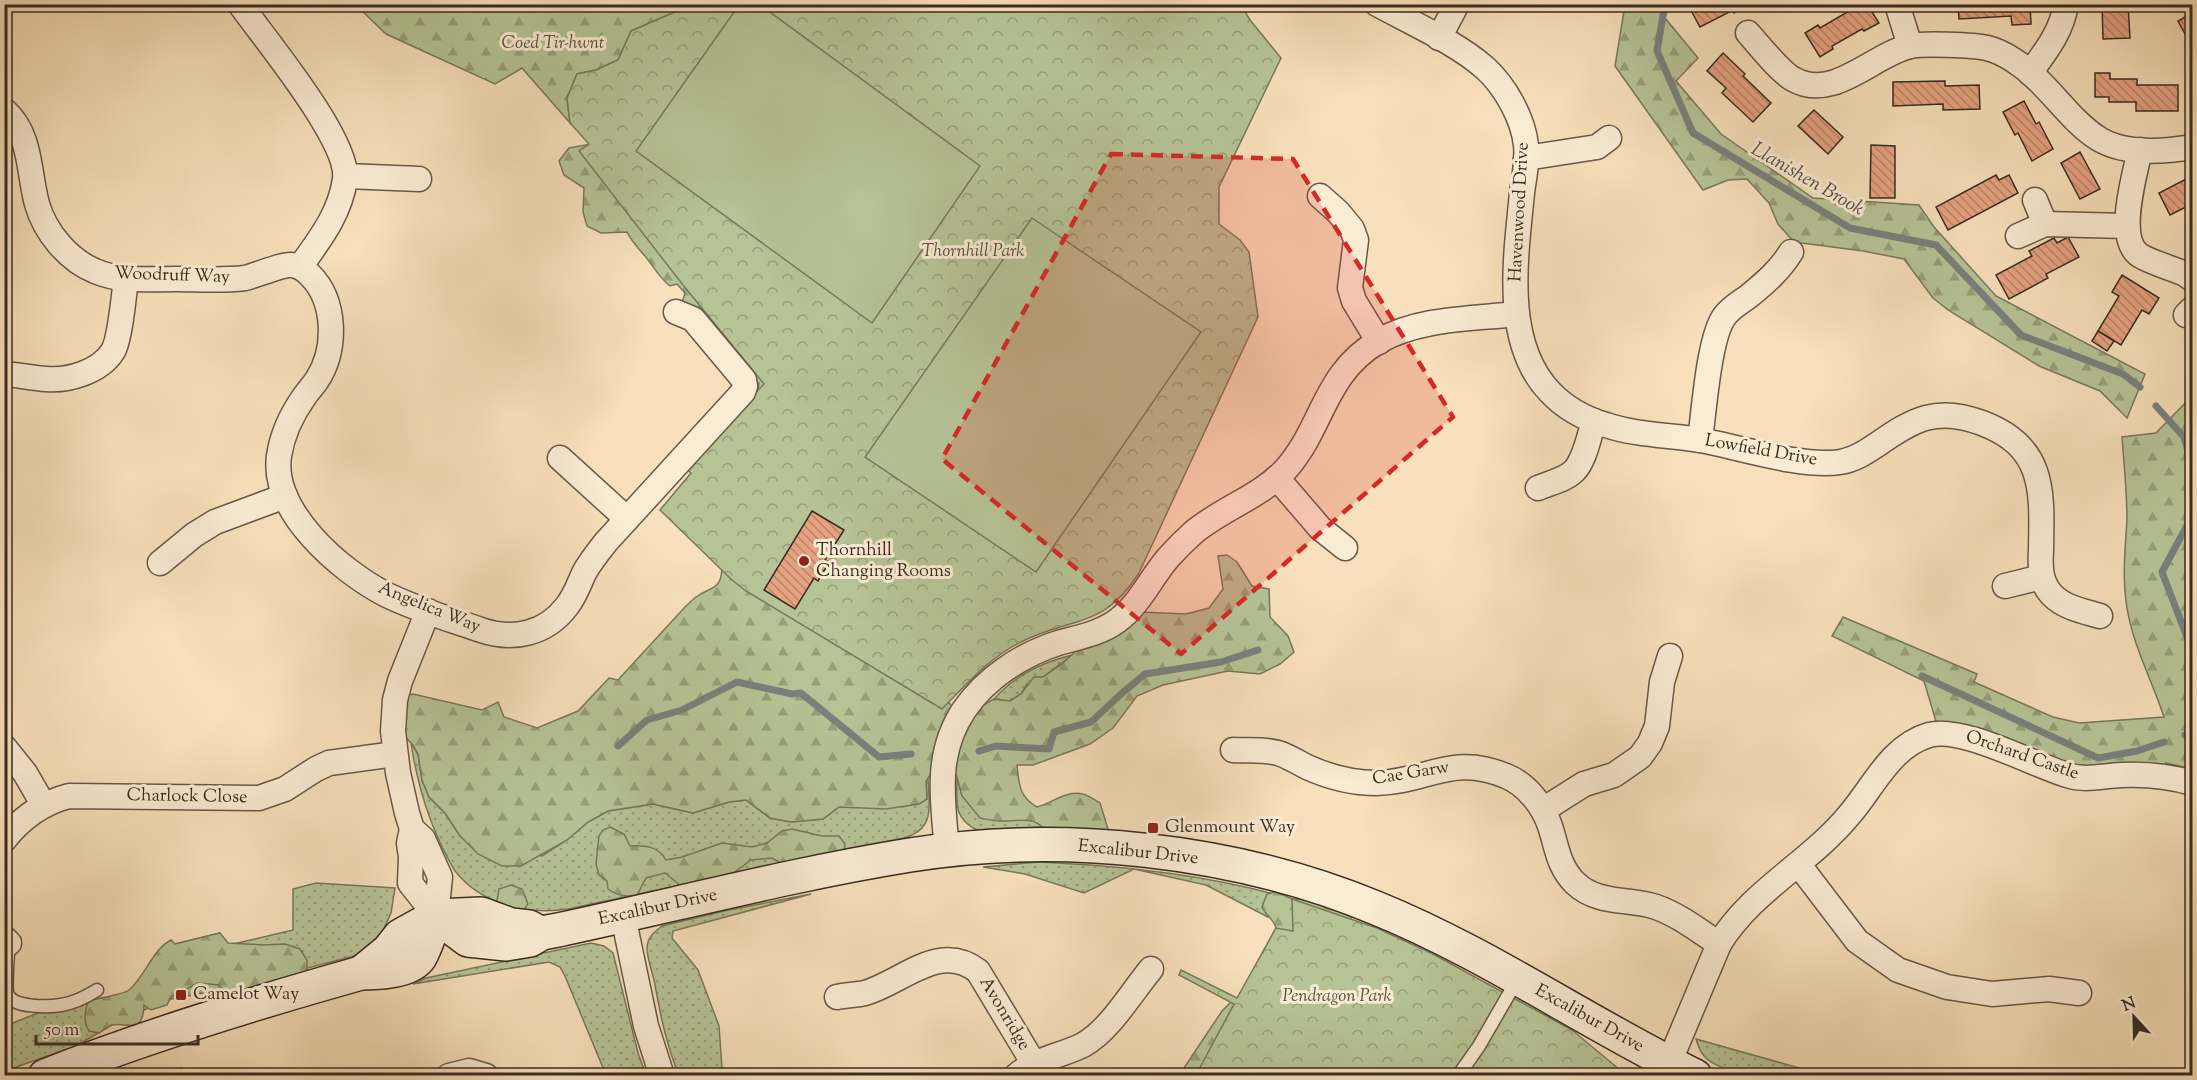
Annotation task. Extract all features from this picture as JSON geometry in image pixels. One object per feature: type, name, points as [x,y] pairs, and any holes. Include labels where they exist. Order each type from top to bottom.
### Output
[{"type":"street","points":[[240,4],[329,128],[338,147],[345,176],[333,219],[300,267]]},
{"type":"street","name":"Havenwood Drive","points":[[1377,4],[1471,57],[1495,78],[1504,90],[1517,117],[1524,133],[1527,158],[1517,262],[1516,314]]},
{"type":"street","points":[[1438,38],[1457,4]]},
{"type":"street","points":[[1897,4],[1910,45]]},
{"type":"street","points":[[2030,73],[2052,44],[2064,19],[2066,4]]},
{"type":"street","points":[[1748,33],[1791,78],[1808,86],[1827,86],[1910,45],[1933,44],[1987,48],[2016,62],[2030,73],[2100,140],[2124,148],[2140,150],[2168,152],[2193,147]]},
{"type":"street","name":"Woodruff Way","points":[[4,110],[12,116],[22,132],[28,151],[38,206],[55,240],[75,259],[95,271],[126,278],[238,279],[256,276],[292,264],[300,267]]},
{"type":"street","points":[[1527,158],[1597,147],[1609,138]]},
{"type":"street","points":[[2140,150],[2126,219],[2128,237],[2137,254],[2193,279]]},
{"type":"street","points":[[345,176],[419,179]]},
{"type":"street","points":[[1320,196],[1352,229],[1356,240],[1350,288],[1354,301],[1379,342]]},
{"type":"street","points":[[2035,200],[2045,224]]},
{"type":"street","points":[[2018,237],[2045,224],[2127,226]]},
{"type":"street","points":[[1700,440],[1712,354],[1720,325],[1725,315],[1769,279],[1784,264],[1791,252]]},
{"type":"street","name":"Angelica Way","points":[[300,267],[310,275],[319,288],[328,308],[331,326],[325,363],[318,379],[302,399],[290,421],[282,444],[279,478],[285,496],[304,526],[345,568],[385,594],[498,635],[529,634],[542,628],[568,606],[593,559],[743,392],[746,386],[744,380],[693,319],[676,312]]},
{"type":"street","points":[[4,374],[62,379],[75,376],[105,361],[113,351],[116,341],[126,278]]},
{"type":"street","points":[[947,851],[943,778],[946,745],[959,718],[992,678],[1039,649],[1097,633],[1117,621],[1141,597],[1167,559],[1194,533],[1277,478],[1304,444],[1338,378],[1352,361],[1379,342],[1405,330],[1424,325],[1516,314]]},
{"type":"street","name":"Lowfield Drive","points":[[1516,314],[1523,346],[1541,381],[1561,402],[1594,421],[1637,433],[1700,440],[1823,463],[1856,458],[1902,428],[1932,415],[1963,417],[1985,424],[2007,436],[2021,448],[2032,461],[2038,476],[2041,503],[2042,577]]},
{"type":"street","points":[[1538,488],[1564,478],[1574,471],[1579,464],[1594,421]]},
{"type":"street","points":[[560,458],[627,519]]},
{"type":"street","points":[[1277,478],[1320,528],[1345,548]]},
{"type":"street","points":[[160,563],[194,535],[215,522],[285,496]]},
{"type":"street","points":[[2005,585],[2042,577],[2054,597],[2065,605],[2100,616]]},
{"type":"street","points":[[45,1076],[197,1021],[361,973],[380,973],[400,968],[420,957],[436,916],[411,884],[409,843],[412,829],[402,793],[393,731],[395,700],[400,681],[428,611]]},
{"type":"street","points":[[1543,810],[1584,784],[1614,775],[1640,757],[1650,743],[1657,726],[1662,682],[1670,656]]},
{"type":"street","name":"Orchard Castle","points":[[1682,1069],[1719,944],[1728,929],[1752,901],[1819,848],[1850,814],[1893,758],[1911,744],[1930,735],[1955,734],[2078,778],[2120,775],[2155,776],[2173,777],[2193,783]]},
{"type":"street","points":[[4,747],[25,773],[43,804]]},
{"type":"street","name":"Cae Garw","points":[[1233,750],[1277,753],[1326,774],[1363,782],[1379,783],[1440,770],[1475,766],[1509,777],[1534,797],[1543,810],[1559,860],[1565,871],[1585,891],[1611,900],[1656,907],[1719,944]]},
{"type":"street","name":"Charlock Close","points":[[4,840],[16,826],[43,804],[69,796],[259,798],[285,789],[329,763],[395,754]]},
{"type":"street","name":"Excalibur Drive","points":[[436,916],[468,940],[506,944],[530,940],[542,933],[844,867],[947,851],[1004,846],[1076,846],[1177,855],[1239,866],[1323,889],[1376,908],[1447,940],[1682,1069]]},
{"type":"street","points":[[1799,865],[1857,941],[1898,970],[1947,987],[1992,994],[2049,990],[2079,993]]},
{"type":"street","points":[[622,916],[646,1026],[662,1076]]},
{"type":"street","name":"Avonridge","points":[[837,997],[866,993],[918,968],[940,961],[955,960],[968,963],[978,971],[1025,1070],[1084,1044],[1098,1034],[1151,969]]},
{"type":"street","points":[[448,1076],[469,1071],[486,1076]]},
{"type":"lane","points":[[7,940],[8,995],[14,1001],[25,1006],[61,1005],[85,997],[97,990]]},
{"type":"lane","points":[[1458,1076],[1479,1046],[1517,979]]},
{"type":"highlighted area","points":[[1111,154],[1293,159],[1453,417],[1181,654],[942,459]]},
{"type":"green space","points":[[759,4],[980,166],[872,323],[636,151],[739,5]]},
{"type":"green space","name":"Coed Tir-hwnt","points":[[356,5],[691,5],[631,31],[618,60],[596,70],[577,74],[567,98],[570,123],[522,68],[495,84],[386,34]]},
{"type":"green space","name":"Thornhill Park","points":[[691,5],[1241,5],[1250,20],[1281,58],[1219,187],[1219,224],[1240,240],[1249,252],[1258,317],[1139,573],[1112,605],[1098,614],[1037,635],[1008,649],[978,673],[942,709],[746,591],[660,510],[691,473],[685,468],[764,384],[683,285],[579,151],[589,144],[570,123],[567,98],[577,74],[596,70],[618,60],[631,31]]},
{"type":"green space","points":[[1625,5],[1669,5],[1665,18],[1698,58],[1676,81],[1721,134],[1813,198],[1919,205],[1934,227],[1996,296],[2145,374],[2127,418],[2100,391],[2039,366],[1948,310],[1933,298],[1904,259],[1794,242],[1778,224],[1769,203],[1747,179],[1728,180],[1703,190],[1615,66]]},
{"type":"green space","points":[[597,143],[796,374],[745,400],[758,391],[759,383],[753,381],[681,306],[685,293],[677,284],[670,286],[662,279],[627,232],[601,233],[587,226],[583,212],[584,188],[564,175],[559,161],[569,148]]},
{"type":"green space","points":[[1032,218],[1201,332],[1036,572],[865,457]]},
{"type":"green space","points":[[2192,396],[2192,769],[2166,763],[2165,768],[2078,766],[1937,725],[1924,681],[1832,636],[1843,617],[1977,674],[1974,682],[2053,717],[2079,723],[2164,717],[2138,649],[2125,597],[2127,510],[2122,437],[2156,433]]},
{"type":"green space","points":[[1227,555],[1237,562],[1252,586],[1269,589],[1270,617],[1288,636],[1294,652],[1280,664],[1260,674],[1228,671],[1163,685],[1137,696],[1113,728],[1090,744],[1033,765],[1017,765],[1019,784],[1023,794],[1037,807],[1065,795],[1077,793],[1087,795],[1100,803],[1108,829],[1098,840],[1049,836],[1039,824],[1033,821],[997,821],[980,818],[962,796],[957,777],[950,764],[936,767],[926,781],[927,799],[919,804],[886,809],[839,807],[823,819],[791,822],[770,818],[746,800],[729,802],[693,813],[653,804],[608,811],[588,822],[567,840],[521,866],[502,866],[478,854],[460,836],[445,813],[429,797],[422,780],[418,754],[413,745],[397,729],[405,696],[413,694],[482,710],[498,702],[504,717],[537,728],[578,711],[609,678],[618,680],[685,607],[718,583],[722,574],[722,566],[946,699],[954,709],[962,738],[980,707],[994,699],[1010,701],[1021,694],[1034,677],[1043,677],[1077,650],[1140,612],[1186,614],[1209,608],[1223,589],[1218,556]]},
{"type":"green space","points":[[1072,655],[1043,677],[1027,684],[1021,694],[1010,701],[994,699],[1011,683],[1029,671]]},
{"type":"green space","points":[[411,743],[418,754],[422,780],[429,797],[445,813],[460,836],[542,856],[567,840],[588,822],[608,811],[653,804],[693,813],[729,802],[746,800],[770,818],[791,822],[823,819],[839,807],[859,807],[927,799],[926,781],[928,778],[928,815],[921,829],[904,838],[568,909],[521,909],[492,900],[478,892],[455,871],[439,841],[427,809],[417,777]]},
{"type":"green space","points":[[957,777],[962,796],[1000,821],[1021,819],[1034,821],[1044,827],[977,830],[963,820],[960,814],[957,801]]},
{"type":"green space","points":[[610,827],[624,834],[630,846],[651,847],[663,855],[666,860],[722,843],[752,847],[767,843],[782,831],[792,829],[822,836],[839,836],[845,844],[844,855],[790,868],[772,858],[751,860],[724,880],[685,889],[665,873],[646,878],[637,895],[625,896],[608,889],[607,881],[599,875],[596,864],[599,836],[603,830]]},
{"type":"green space","points":[[1039,862],[1134,869],[1084,893],[1025,874],[983,867]]},
{"type":"green space","points":[[1134,869],[1199,878],[1292,899],[1268,917],[1206,885]]},
{"type":"green space","points":[[316,883],[395,888],[391,913],[381,935],[368,949],[354,956],[231,988],[171,999],[122,1019],[76,1046],[5,1071],[5,1026],[38,1013],[117,998],[139,986],[175,944],[220,933],[225,946],[293,930],[293,889]]},
{"type":"green space","points":[[511,885],[522,889],[528,904],[517,918],[496,906],[499,889]]},
{"type":"green space","points":[[1276,892],[1292,899],[1305,899],[1350,910],[1351,919],[1251,974],[1276,928],[1262,907],[1267,894]]},
{"type":"green space","points":[[811,894],[673,931],[672,938],[698,970],[719,1026],[722,1068],[706,1075],[679,1075],[661,1016],[648,956],[648,941],[662,926]]},
{"type":"green space","name":"Pendragon Park","points":[[1292,899],[1377,928],[1433,954],[1572,1030],[1626,1075],[1196,1075],[1234,1004],[1179,975],[1181,970],[1237,998],[1276,928],[1293,931]]},
{"type":"green space","points":[[220,933],[228,943],[285,944],[300,949],[307,960],[307,976],[230,997],[219,985],[198,983],[171,997],[167,1005],[151,1010],[144,1005],[138,1024],[112,1025],[99,1033],[89,1031],[85,1017],[88,1001],[129,990],[164,944],[171,940],[175,944]]},
{"type":"green space","points":[[591,943],[604,946],[613,953],[638,1053],[646,1075],[606,1075],[565,976],[560,967],[549,962],[413,984],[426,978]]},
{"type":"green space","points":[[1231,1002],[1235,1004],[1226,1075],[1186,1075],[1184,1068],[1222,1011]]},
{"type":"green space","points":[[1696,1039],[1824,1075],[1763,1075],[1732,1070],[1718,1066],[1707,1059],[1701,1052]]},
{"type":"building","points":[[1750,4],[1700,27],[1688,5]]},
{"type":"building","points":[[1855,4],[1867,4],[1879,23],[1864,31],[1862,29],[1832,46],[1833,49],[1820,57],[1805,33],[1818,25],[1820,28],[1851,10],[1850,7]]},
{"type":"building","points":[[1958,4],[2030,4],[2031,24],[2012,25],[2011,16],[1959,19]]},
{"type":"building","points":[[2102,4],[2128,4],[2130,38],[2103,39]]},
{"type":"building","points":[[2192,13],[2192,42],[2190,43],[2178,21]]},
{"type":"building","points":[[1723,53],[1771,103],[1753,122],[1722,93],[1726,88],[1707,71]]},
{"type":"building","points":[[2095,73],[2110,73],[2110,79],[2137,79],[2137,85],[2178,85],[2178,111],[2136,111],[2136,102],[2109,102],[2109,97],[2095,97]]},
{"type":"building","points":[[1945,81],[1945,86],[1979,85],[1980,109],[1943,110],[1943,104],[1893,106],[1893,82]]},
{"type":"building","points":[[2024,101],[2036,124],[2039,122],[2053,149],[2032,161],[2018,133],[2015,135],[2003,112]]},
{"type":"building","points":[[1814,110],[1843,137],[1828,154],[1798,126]]},
{"type":"building","points":[[1871,145],[1895,146],[1895,198],[1870,198]]},
{"type":"building","points":[[2080,152],[2100,189],[2080,199],[2061,163]]},
{"type":"building","points":[[1996,175],[1999,180],[2009,175],[2018,193],[1948,230],[1936,207]]},
{"type":"building","points":[[2192,176],[2192,204],[2170,215],[2159,193]]},
{"type":"building","points":[[2068,237],[2079,257],[2046,274],[2048,278],[2009,299],[1996,275],[2032,256],[2029,251],[2054,238],[2057,243]]},
{"type":"building","points":[[2122,275],[2159,298],[2149,314],[2142,310],[2121,345],[2098,331],[2119,296],[2112,292]]},
{"type":"building","points":[[2098,331],[2114,341],[2107,351],[2092,341]]},
{"type":"building","name":"Thornhill Changing Rooms","points":[[812,511],[844,530],[825,560],[829,562],[818,581],[814,578],[795,609],[764,590]]},
{"type":"building","points":[[181,1068],[191,1074],[190,1076],[177,1076]]},
{"type":"waterway","name":"Llanishen Brook","points":[[1665,4],[1657,51],[1693,133],[1850,228],[1936,245],[2021,335],[2123,374],[2140,387]]},
{"type":"waterway","name":"Llanishen Brook","points":[[2156,406],[2184,437],[2192,466]]},
{"type":"waterway","name":"Llanishen Brook","points":[[2192,516],[2162,572],[2192,650]]},
{"type":"waterway","points":[[979,751],[996,746],[1049,749],[1054,732],[1091,722],[1145,674],[1221,662],[1258,650]]},
{"type":"waterway","points":[[1922,676],[2098,758],[2137,751],[2164,742]]},
{"type":"waterway","points":[[618,746],[647,720],[682,710],[737,682],[792,694],[801,693],[879,757],[911,754]]},
{"type":"waterway","points":[[2185,735],[2192,732]]},
{"type":"place","name":"Thornhill Changing Rooms","points":[[804,561]]},
{"type":"place","name":"Glenmount Way","points":[[1153,828]]},
{"type":"place","name":"Camelot Way","points":[[181,995]]}]
